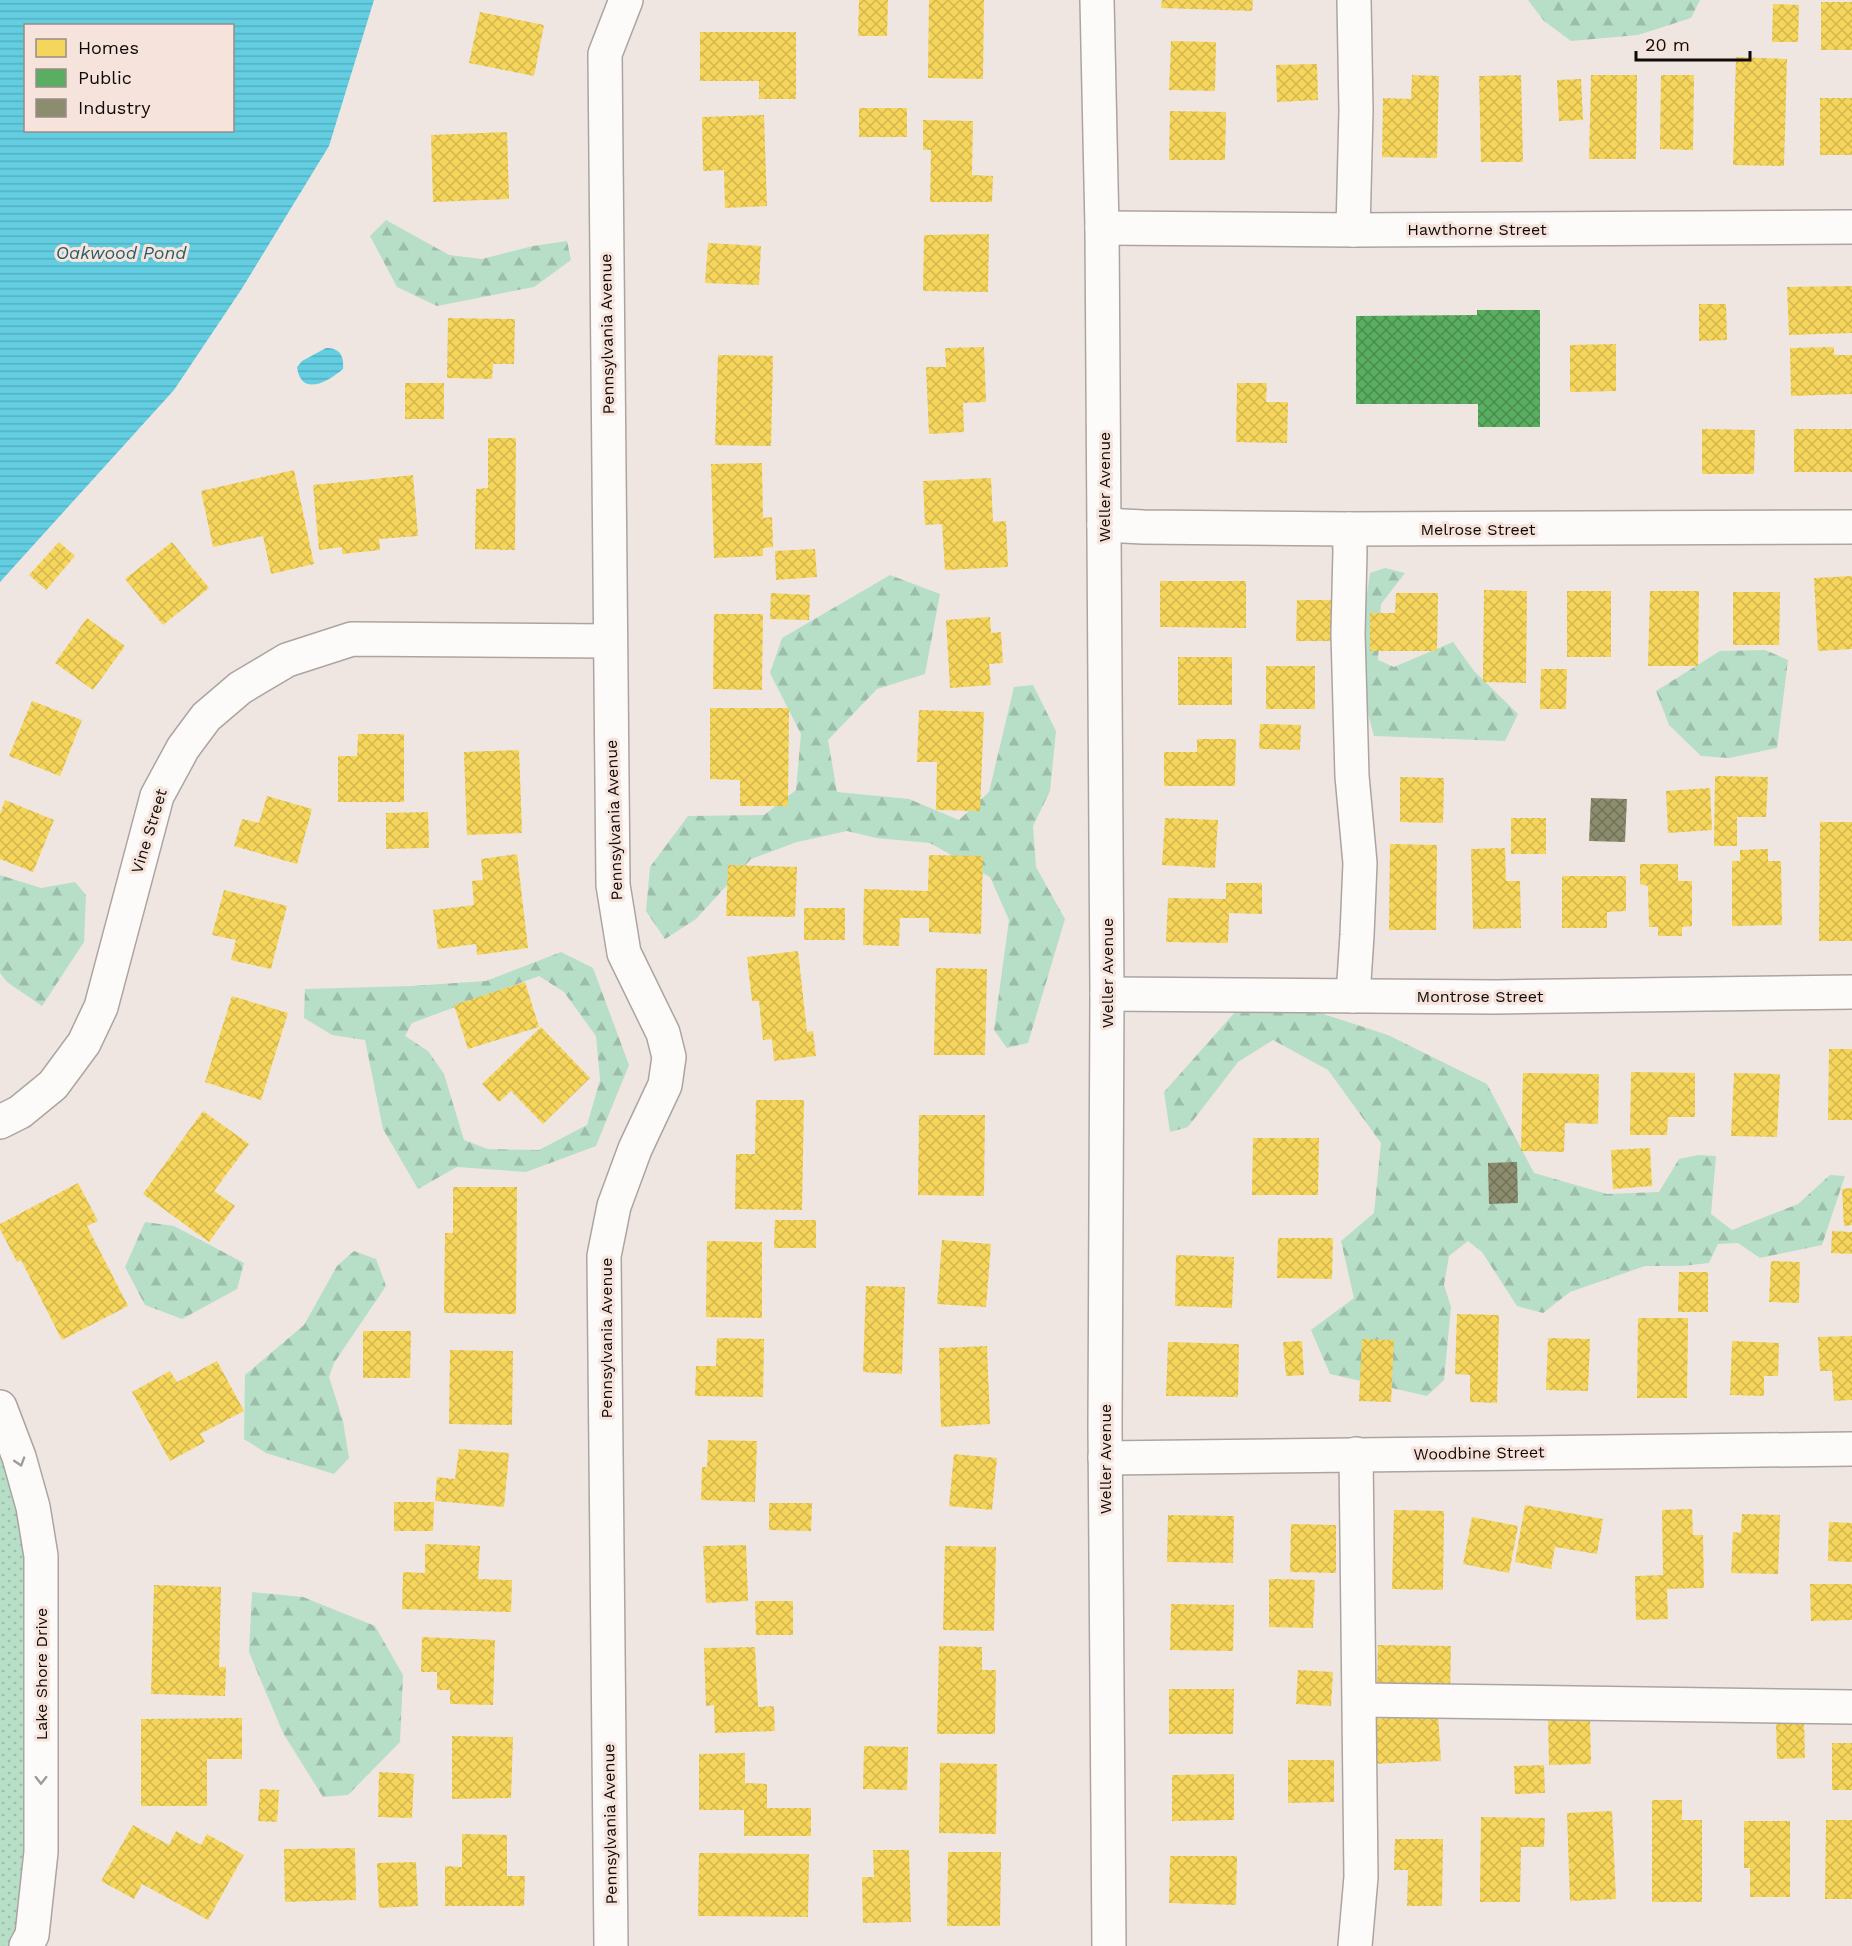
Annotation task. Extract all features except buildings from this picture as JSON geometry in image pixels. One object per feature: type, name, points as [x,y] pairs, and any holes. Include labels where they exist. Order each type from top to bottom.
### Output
[{"type":"street","name":"Pennsylvania Avenue","points":[[611,1946],[604,1256],[614,1206],[635,1149],[665,1085],[669,1057],[663,1033],[624,953],[613,885],[605,54],[626,0]]},
{"type":"street","name":"Weller Avenue","points":[[1097,0],[1102,228],[1107,994],[1105,1458],[1109,1946]]},
{"type":"street","points":[[1353,230],[1356,111],[1354,0]]},
{"type":"street","name":"Hawthorne Street","points":[[1102,228],[1353,230],[1852,227]]},
{"type":"street","name":"Melrose Street","points":[[1104,525],[1348,530],[1852,527]]},
{"type":"street","points":[[1348,530],[1352,776],[1360,863],[1353,996]]},
{"type":"street","name":"Vine Street","points":[[0,1122],[20,1112],[53,1085],[84,1043],[101,1007],[157,796],[183,748],[206,717],[240,688],[287,660],[352,639],[610,641]]},
{"type":"street","name":"Montrose Street","points":[[1107,994],[1496,997],[1852,992]]},
{"type":"street","name":"Lake Shore Drive","points":[[0,1407],[19,1457],[33,1506],[41,1556],[41,1852],[32,1935],[26,1946]]},
{"type":"street","name":"Woodbine Street","points":[[1105,1458],[1852,1449]]},
{"type":"street","points":[[1355,1946],[1361,1877],[1356,1454]]},
{"type":"street","points":[[1360,1700],[1852,1707]]},
{"type":"green space","points":[[1528,0],[1700,0],[1691,18],[1638,35],[1571,41],[1544,21]]},
{"type":"green space","points":[[386,220],[449,255],[482,259],[533,246],[567,241],[571,260],[534,287],[437,306],[397,287],[370,236]]},
{"type":"green space","points":[[1385,568],[1405,573],[1381,604],[1378,660],[1394,667],[1453,642],[1474,671],[1518,714],[1505,741],[1374,736],[1356,669],[1370,573]]},
{"type":"green space","points":[[890,575],[940,594],[925,674],[877,689],[828,740],[837,792],[909,799],[959,820],[989,792],[1014,687],[1033,685],[1056,731],[1050,791],[1033,826],[1036,867],[1065,919],[1028,1043],[1007,1048],[994,1030],[1009,920],[990,877],[930,843],[876,838],[847,831],[797,842],[751,859],[696,919],[665,939],[646,911],[650,867],[688,816],[764,815],[796,790],[801,734],[770,673],[782,638]]},
{"type":"green space","points":[[1765,650],[1788,660],[1777,748],[1729,758],[1701,756],[1669,725],[1656,691],[1720,651]]},
{"type":"green space","points":[[0,875],[41,888],[75,882],[86,895],[84,942],[42,1006],[7,982],[0,973]]},
{"type":"green space","points":[[561,952],[593,968],[629,1065],[596,1146],[526,1172],[457,1167],[418,1189],[383,1129],[365,1040],[332,1035],[304,1018],[305,989],[486,981]],"holes":[[[539,976],[564,992],[596,1036],[600,1080],[587,1125],[539,1150],[488,1149],[464,1140],[444,1074],[428,1051],[405,1036],[412,1023]]]},
{"type":"green space","points":[[1237,1010],[1311,1010],[1388,1035],[1487,1084],[1534,1173],[1607,1194],[1659,1192],[1679,1159],[1698,1155],[1716,1156],[1711,1214],[1732,1230],[1798,1204],[1830,1175],[1845,1176],[1822,1245],[1760,1258],[1738,1243],[1718,1244],[1709,1263],[1645,1266],[1570,1292],[1543,1313],[1517,1306],[1482,1252],[1468,1241],[1449,1256],[1444,1285],[1451,1307],[1444,1380],[1427,1396],[1330,1374],[1311,1330],[1354,1298],[1341,1241],[1374,1213],[1381,1143],[1328,1070],[1273,1040],[1238,1062],[1188,1127],[1170,1132],[1164,1092]]},
{"type":"green space","points":[[145,1222],[174,1226],[244,1263],[237,1289],[182,1319],[145,1305],[125,1267]]},
{"type":"green space","points":[[354,1251],[376,1259],[386,1286],[334,1363],[329,1377],[343,1421],[349,1458],[334,1474],[266,1453],[244,1439],[245,1375],[304,1325],[337,1266]]},
{"type":"green space","points":[[0,1436],[28,1539],[30,1781],[19,1933],[10,1946],[0,1946]]},
{"type":"green space","points":[[252,1592],[303,1597],[375,1626],[403,1675],[400,1742],[348,1795],[323,1797],[283,1733],[249,1652]]},
{"type":"water","name":"Oakwood Pond","points":[[0,0],[374,0],[329,146],[241,290],[174,390],[0,582]]},
{"type":"water","points":[[326,348],[338,351],[343,360],[343,369],[323,382],[310,384],[304,382],[297,367],[302,361]]}]
